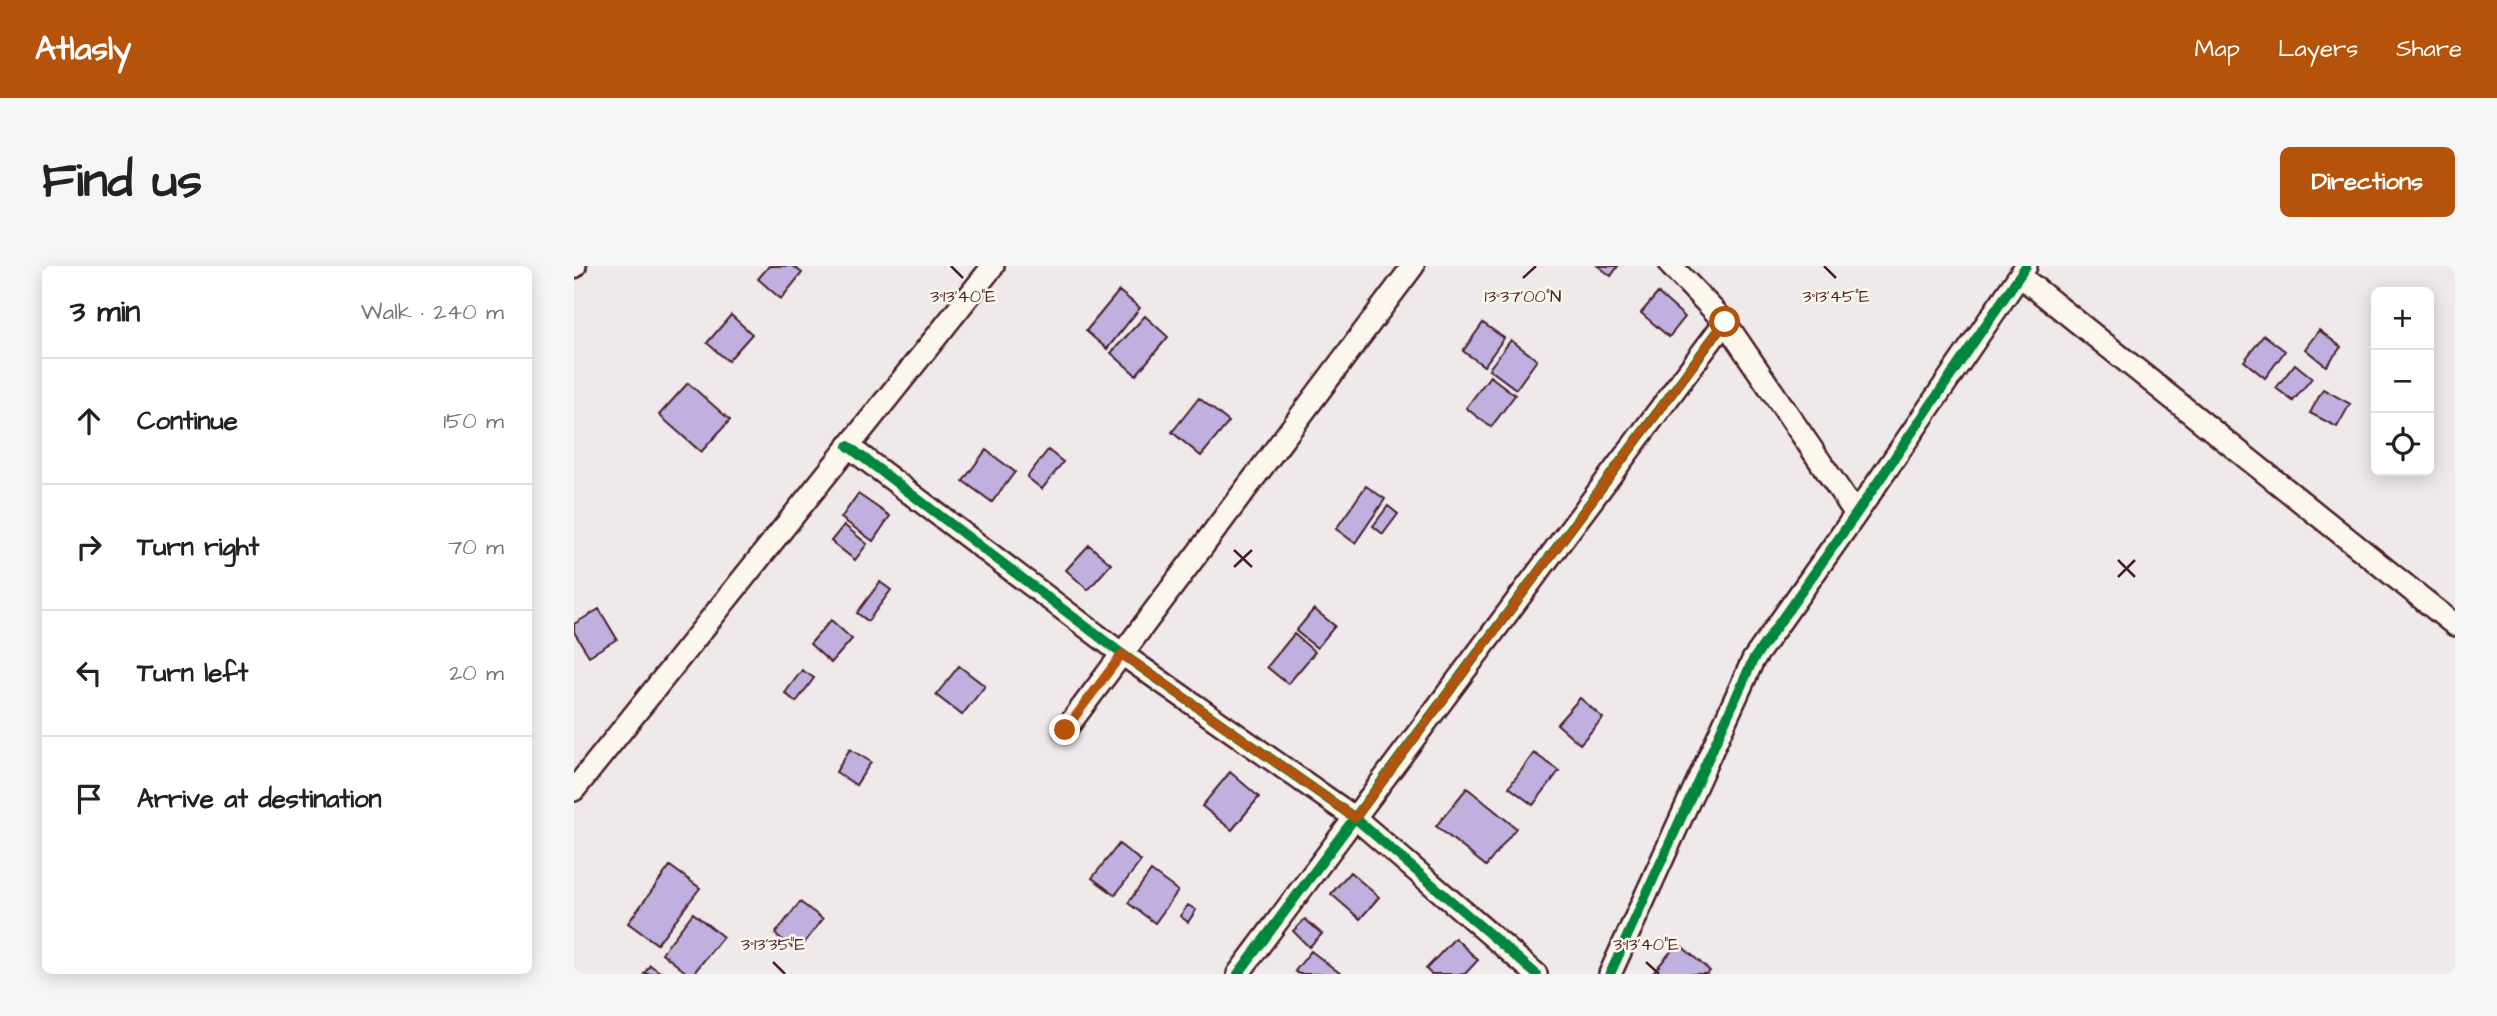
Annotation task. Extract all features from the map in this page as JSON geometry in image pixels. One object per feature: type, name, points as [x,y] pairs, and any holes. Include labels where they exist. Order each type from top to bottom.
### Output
[{"type":"street","points":[[574,790],[993,266]]},
{"type":"street","points":[[1065,730],[1413,266]]},
{"type":"street","points":[[1671,266],[1725,322],[1856,514]]},
{"type":"street","points":[[1611,974],[1753,660],[2023,271],[2455,625]]},
{"type":"street","points":[[1238,974],[1725,322]]},
{"type":"street","points":[[848,446],[1122,654],[1355,818],[1536,974]]},
{"type":"building","points":[[769,266],[793,266],[802,273],[781,299],[758,279]]},
{"type":"building","points":[[1598,266],[1618,266],[1611,276]]},
{"type":"building","points":[[1119,291],[1140,308],[1107,349],[1086,331]]},
{"type":"building","points":[[1658,293],[1685,317],[1669,337],[1641,313]]},
{"type":"building","points":[[731,315],[752,334],[728,361],[707,343]]},
{"type":"building","points":[[1145,316],[1168,337],[1136,375],[1111,353]]},
{"type":"building","points":[[1483,323],[1504,338],[1484,366],[1463,351]]},
{"type":"building","points":[[2319,330],[2341,347],[2326,366],[2305,349]]},
{"type":"building","points":[[2264,335],[2285,351],[2265,378],[2244,361]]},
{"type":"building","points":[[1511,340],[1537,360],[1516,389],[1489,369]]},
{"type":"building","points":[[2295,364],[2312,378],[2293,401],[2276,388]]},
{"type":"building","points":[[1490,376],[1515,395],[1491,427],[1466,408]]},
{"type":"building","points":[[688,383],[730,420],[701,452],[659,415]]},
{"type":"building","points":[[2323,389],[2350,404],[2337,427],[2310,413]]},
{"type":"building","points":[[1199,398],[1229,422],[1201,456],[1172,432]]},
{"type":"building","points":[[986,450],[1015,472],[992,502],[963,481]]},
{"type":"building","points":[[1048,450],[1063,462],[1042,489],[1027,477]]},
{"type":"building","points":[[1366,486],[1385,499],[1355,543],[1336,529]]},
{"type":"building","points":[[858,494],[890,516],[873,541],[841,518]]},
{"type":"building","points":[[1388,506],[1398,514],[1383,534],[1373,526]]},
{"type":"building","points":[[844,525],[867,544],[855,560],[831,541]]},
{"type":"building","points":[[1089,545],[1111,564],[1088,590],[1066,570]]},
{"type":"building","points":[[880,582],[891,590],[868,621],[857,613]]},
{"type":"building","points":[[599,609],[617,639],[589,656],[574,632],[574,624]]},
{"type":"building","points":[[1314,609],[1335,626],[1317,648],[1296,631]]},
{"type":"building","points":[[831,620],[852,639],[831,663],[810,644]]},
{"type":"building","points":[[1294,634],[1315,652],[1288,684],[1267,667]]},
{"type":"building","points":[[959,666],[985,686],[962,715],[936,695]]},
{"type":"building","points":[[802,670],[814,678],[796,702],[785,693]]},
{"type":"building","points":[[1580,698],[1603,718],[1580,744],[1557,724]]},
{"type":"building","points":[[850,749],[871,762],[856,785],[836,772]]},
{"type":"building","points":[[1534,753],[1559,771],[1533,805],[1509,787]]},
{"type":"building","points":[[1230,772],[1259,797],[1232,830],[1202,806]]},
{"type":"building","points":[[1467,788],[1516,828],[1486,866],[1436,826]]},
{"type":"building","points":[[1119,844],[1141,861],[1115,895],[1092,878]]},
{"type":"building","points":[[670,866],[700,888],[657,944],[628,923]]},
{"type":"building","points":[[1151,871],[1178,891],[1155,923],[1128,903]]},
{"type":"building","points":[[1350,872],[1379,897],[1360,919],[1331,894]]},
{"type":"building","points":[[800,902],[823,919],[798,951],[775,934]]},
{"type":"building","points":[[1188,905],[1196,910],[1188,922],[1180,916]]},
{"type":"building","points":[[693,913],[723,937],[693,974],[688,974],[662,953]]},
{"type":"building","points":[[1305,919],[1322,934],[1309,947],[1293,931]]},
{"type":"building","points":[[1455,938],[1478,960],[1465,974],[1431,974],[1426,969]]},
{"type":"building","points":[[1678,943],[1710,971],[1707,974],[1652,974]]},
{"type":"building","points":[[1311,951],[1341,974],[1299,974],[1295,971]]},
{"type":"building","points":[[650,965],[663,974],[644,974]]},
{"type":"cycle path","points":[[1610,974],[1753,660],[2026,266]]},
{"type":"cycle path","points":[[1238,974],[1725,322]]},
{"type":"cycle path","points":[[848,446],[1122,654],[1355,818],[1536,974]]},
{"type":"route","points":[[1065,730],[1122,654],[1355,818],[1725,322]]}]
